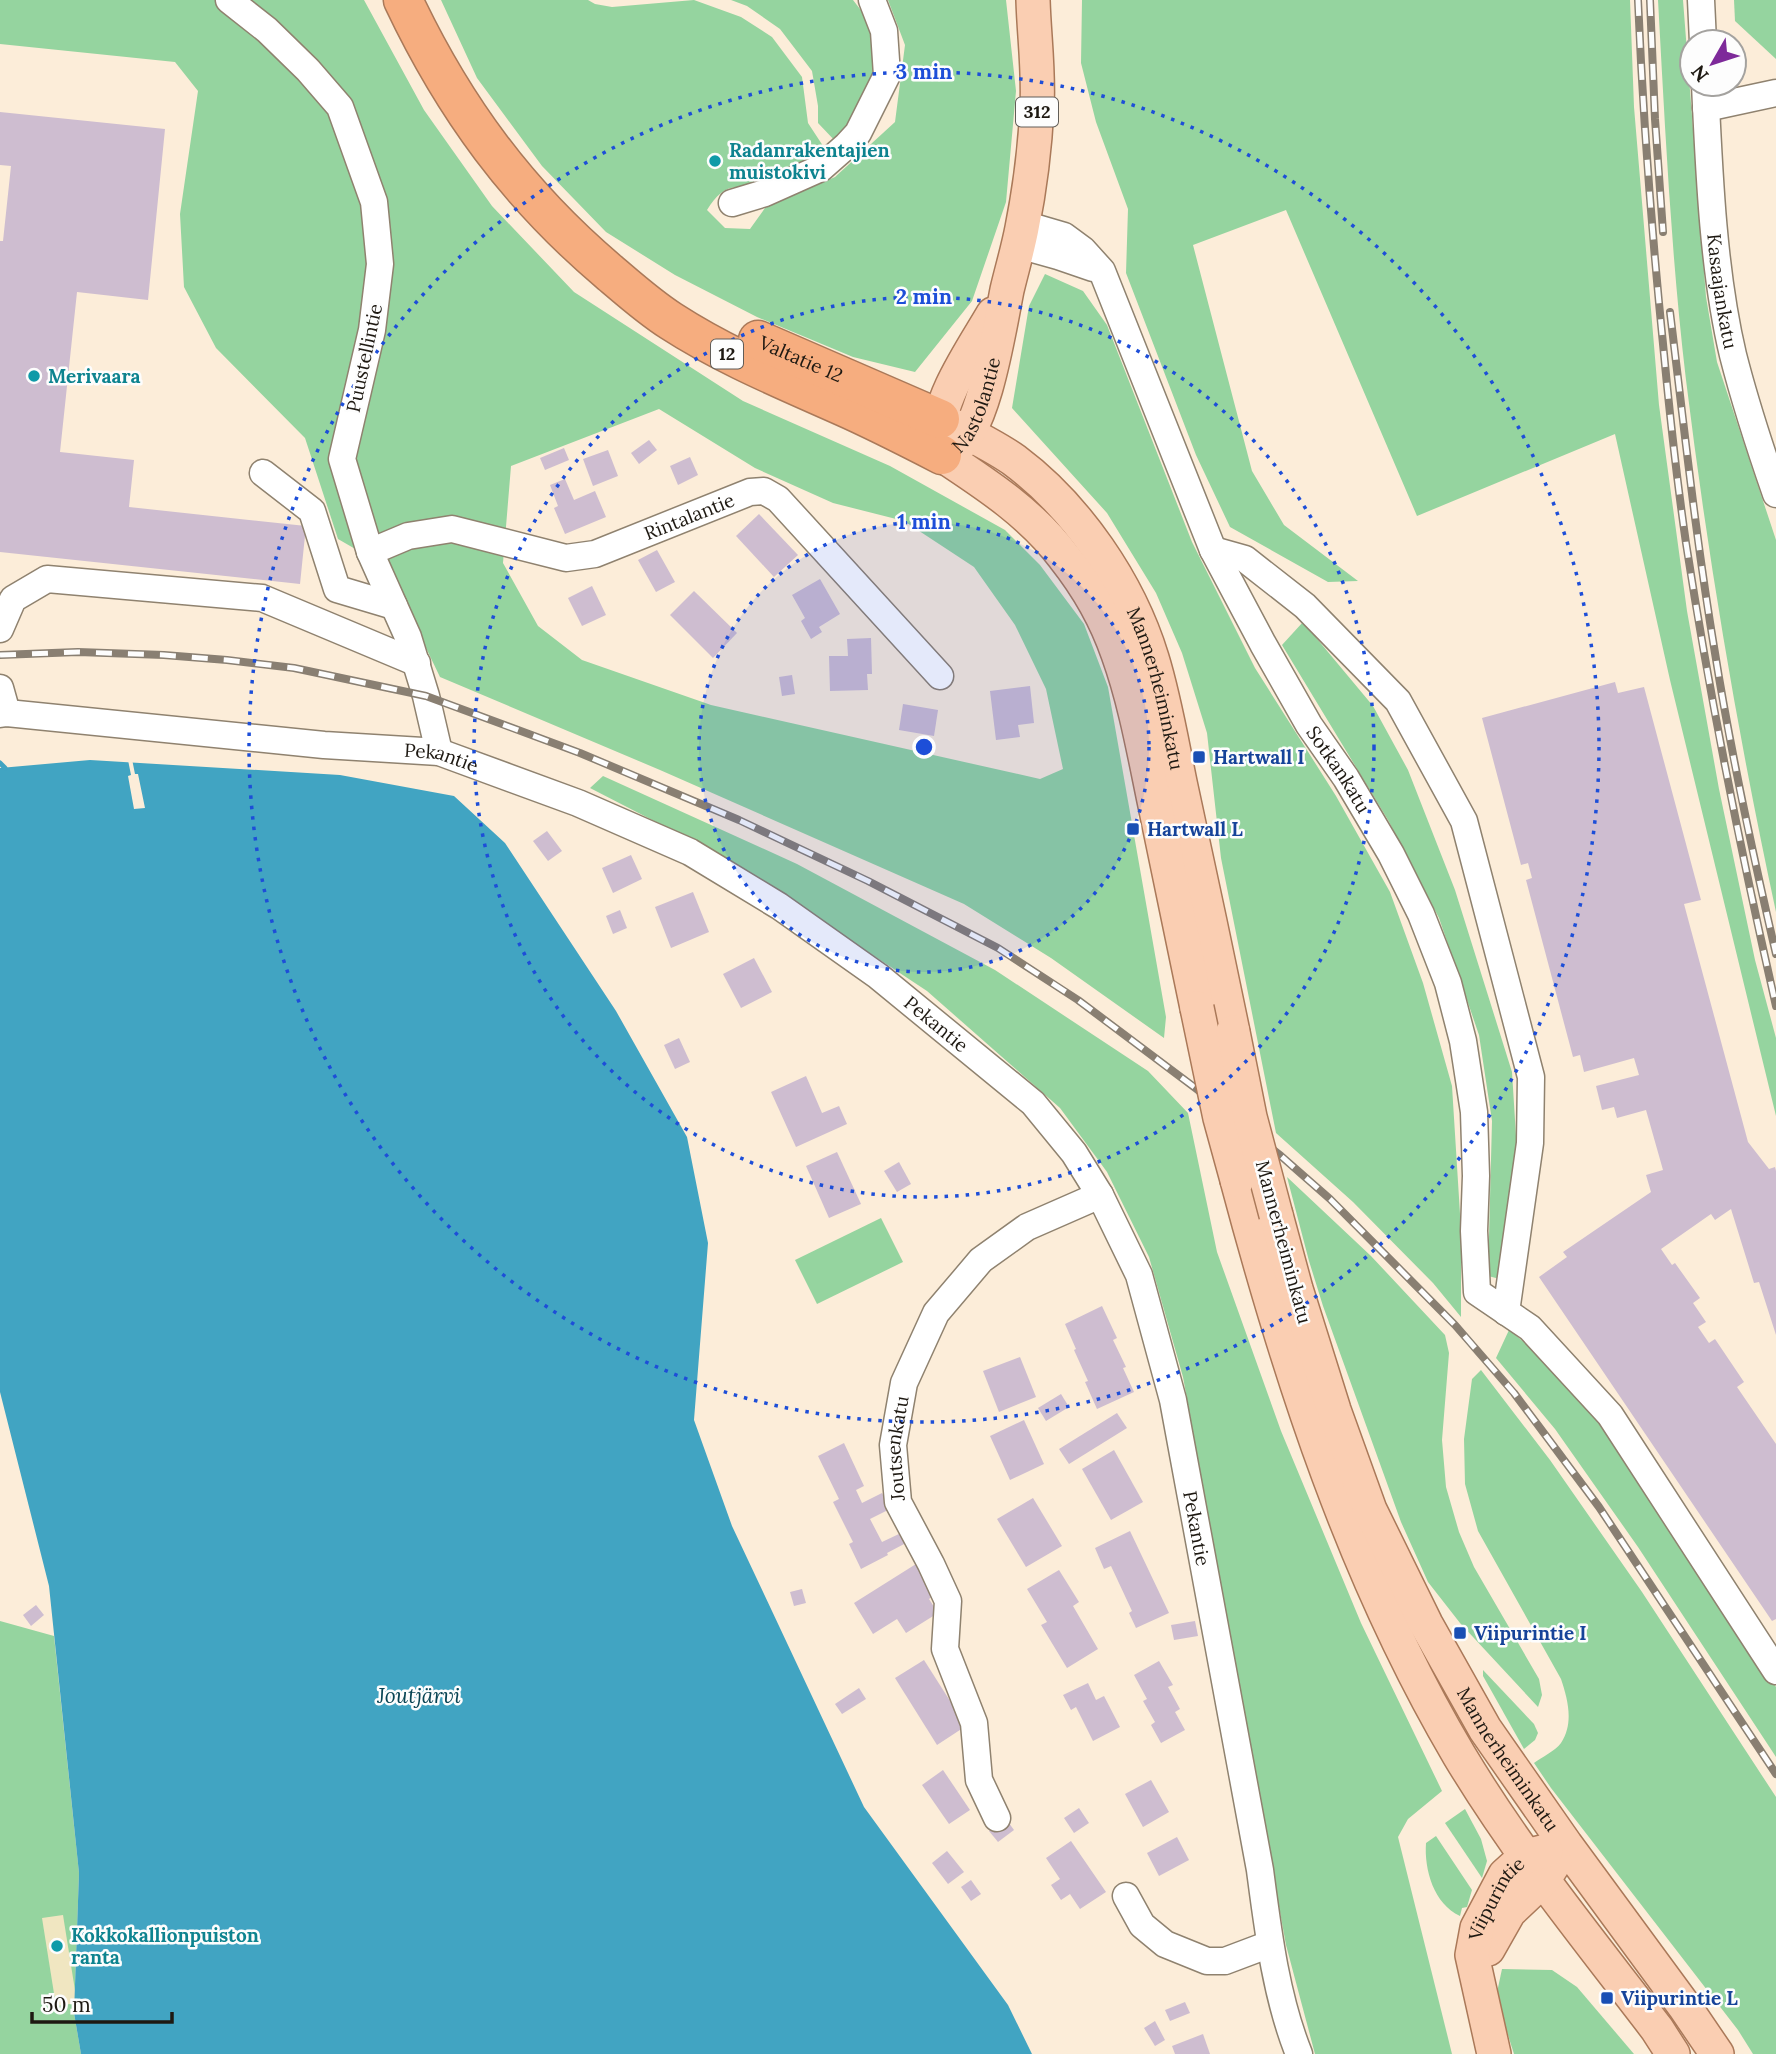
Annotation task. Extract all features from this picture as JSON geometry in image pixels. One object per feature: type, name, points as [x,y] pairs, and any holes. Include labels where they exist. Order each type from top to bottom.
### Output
[{"type":"highway","name":"Valtatie 12","points":[[403,0],[449,87],[481,136],[516,180],[590,256],[670,321],[737,359],[880,425],[950,436]]},
{"type":"highway","name":"Valtatie 12","points":[[590,256],[670,300],[950,436]]},
{"type":"main road","name":"Nastolantie","points":[[950,436],[957,378],[1008,287],[1021,235],[1032,164],[1037,105],[1033,0]]},
{"type":"main road","name":"Mannerheiminkatu","points":[[950,436],[1002,496],[1063,554],[1104,619],[1118,654],[1133,706],[1220,1118],[1276,1321],[1307,1420],[1345,1521],[1396,1639],[1459,1755],[1535,1868],[1674,2054]]},
{"type":"main road","name":"Mannerheiminkatu","points":[[950,436],[991,445],[1039,481],[1106,561],[1123,588],[1152,658],[1250,1116],[1276,1215],[1334,1410],[1370,1510],[1426,1624],[1485,1729],[1717,2054]]},
{"type":"main road","name":"Viipurintie","points":[[1494,2054],[1482,2007],[1482,1975],[1488,1950],[1535,1868],[1566,1845]]},
{"type":"street","name":"Puustellintie","points":[[229,0],[267,30],[309,70],[340,107],[374,202],[380,264],[372,330],[342,459],[370,552],[417,663],[439,752]]},
{"type":"street","points":[[732,203],[765,193],[821,168],[858,133],[887,75],[884,32],[872,0]]},
{"type":"street","points":[[1701,0],[1702,28]]},
{"type":"street","points":[[1748,94],[1776,93]]},
{"type":"street","name":"Kasaajankatu","points":[[1705,98],[1722,293],[1748,410],[1776,494]]},
{"type":"street","name":"Sotkankatu","points":[[1021,235],[1058,256],[1102,271],[1213,550],[1309,725],[1346,778],[1391,854],[1421,914],[1448,983],[1463,1041],[1474,1112],[1477,1292],[1506,1312]]},
{"type":"street","points":[[263,473],[312,511],[337,589],[394,606]]},
{"type":"street","name":"Rintalantie","points":[[370,552],[408,536],[452,528],[566,558],[595,554],[751,492],[764,491],[778,499],[940,676]]},
{"type":"street","points":[[1213,550],[1245,559],[1305,606],[1398,701],[1464,821],[1531,1077],[1530,1143],[1506,1312],[1530,1328],[1610,1415],[1776,1671]]},
{"type":"street","points":[[0,629],[13,599],[47,579],[262,598],[417,663]]},
{"type":"street","name":"Pekantie","points":[[2,705],[324,745],[439,752],[578,803],[690,852],[779,906],[878,976],[1033,1103],[1074,1153],[1100,1195],[1139,1275],[1173,1400],[1260,1870],[1270,1944],[1292,2037],[1299,2054]]},
{"type":"street","name":"Joutsenkatu","points":[[998,1818],[979,1780],[974,1723],[945,1649],[948,1601],[898,1502],[893,1445],[904,1383],[936,1313],[981,1261],[1027,1227],[1100,1195]]},
{"type":"street","points":[[1126,1896],[1142,1925],[1165,1944],[1207,1961],[1225,1961],[1270,1944]]},
{"type":"green space","points":[[0,0],[218,0],[334,111],[367,206],[373,262],[334,457],[364,554],[338,539],[305,438],[216,348],[184,287],[180,214],[198,91],[175,62],[0,44]]},
{"type":"green space","points":[[245,0],[364,0],[424,110],[492,206],[574,292],[743,401],[890,466],[1005,530],[1040,565],[1084,624],[1108,687],[1166,1017],[1164,1038],[1051,958],[964,904],[660,770],[440,677],[375,542],[352,458],[382,331],[346,104]],"holes":[[[659,409],[755,468],[833,503],[904,521],[974,567],[1015,625],[1046,689],[1063,769],[1040,779],[711,705],[582,660],[538,626],[503,563],[511,466]]]},
{"type":"green space","points":[[441,0],[588,0],[612,7],[694,0],[741,17],[772,37],[802,77],[808,123],[827,152],[755,191],[739,187],[727,189],[716,197],[707,210],[725,228],[750,229],[765,208],[835,177],[895,122],[905,45],[888,0],[1006,0],[1016,91],[1006,202],[972,301],[915,372],[853,357],[757,317],[675,275],[606,232],[542,166],[477,78]]},
{"type":"green space","points":[[731,0],[853,0],[870,22],[878,73],[837,143],[818,123],[812,71],[780,29],[747,6]]},
{"type":"green space","points":[[1082,0],[1630,0],[1634,107],[1659,405],[1687,611],[1719,789],[1755,960],[1776,1038],[1776,1116],[1670,680],[1615,434],[1417,516],[1286,210],[1193,245],[1252,471],[1284,525],[1358,581],[1328,582],[1230,527],[1196,455],[1126,273],[1128,209],[1096,122],[1081,63]]},
{"type":"green space","points":[[1658,0],[1683,0],[1685,28],[1678,28],[1678,98],[1691,98],[1706,297],[1717,362],[1776,540],[1776,912],[1749,780],[1704,514],[1686,380],[1669,190]]},
{"type":"green space","points":[[1734,0],[1776,0],[1776,59],[1748,33],[1748,28],[1743,28],[1735,21]]},
{"type":"green space","points":[[1045,274],[1083,291],[1107,325],[1192,542],[1255,668],[1336,796],[1390,892],[1423,983],[1452,1086],[1461,1230],[1461,1317],[1433,1283],[1353,1202],[1276,1133],[1221,858],[1207,733],[1182,653],[1156,593],[1107,513],[1012,408],[1029,306]]},
{"type":"green space","points":[[1303,622],[1373,706],[1408,770],[1455,890],[1512,1072],[1517,1152],[1500,1279],[1488,1276],[1492,1121],[1479,1035],[1439,918],[1388,820],[1282,645]]},
{"type":"green space","points":[[603,776],[797,864],[995,970],[1148,1071],[1188,1113],[1217,1252],[1281,1431],[1361,1623],[1442,1791],[1408,1819],[1398,1837],[1452,2054],[1315,2054],[1286,1945],[1183,1377],[1149,1257],[1107,1172],[1060,1108],[927,991],[726,858],[590,788]]},
{"type":"green space","points":[[1287,1177],[1371,1256],[1445,1335],[1449,1353],[1442,1440],[1446,1487],[1459,1532],[1474,1567],[1539,1679],[1542,1695],[1538,1707],[1460,1623],[1428,1582],[1401,1522],[1323,1306]]},
{"type":"green space","points":[[881,1218],[903,1262],[817,1304],[795,1260]]},
{"type":"green space","points":[[1509,1330],[1550,1363],[1610,1436],[1776,1687],[1776,1757],[1638,1547],[1555,1429],[1496,1358]]},
{"type":"green space","points":[[1481,1370],[1550,1460],[1642,1592],[1776,1797],[1776,2054],[1753,2054],[1738,2030],[1534,1763],[1561,1743],[1569,1719],[1568,1703],[1561,1679],[1478,1531],[1465,1484],[1464,1439],[1472,1379]]},
{"type":"green space","points":[[0,1621],[54,1636],[79,1873],[74,2013],[81,2054],[0,2054]]},
{"type":"green space","points":[[1483,1670],[1534,1724],[1538,1733],[1535,1740],[1524,1749],[1483,1676]]},
{"type":"green space","points":[[1465,1809],[1481,1839],[1487,1861],[1482,1878],[1445,1823]]},
{"type":"green space","points":[[1436,1836],[1472,1890],[1467,1907],[1462,1908],[1460,1916],[1443,1903],[1429,1875],[1426,1843]]},
{"type":"green space","points":[[1502,1969],[1552,1970],[1577,1987],[1634,2054],[1514,2054],[1496,1997]]},
{"type":"sand","name":"Kokkokallionpuiston ranta","points":[[63,1915],[77,2003],[56,2006],[42,1918]]},
{"type":"water","name":"Joutjärvi","points":[[90,760],[340,775],[454,796],[505,843],[616,1011],[687,1137],[708,1243],[694,1420],[732,1526],[864,1807],[1008,2005],[1032,2054],[81,2054],[74,2013],[79,1873],[49,1586],[0,1392],[0,768]]},
{"type":"pier","points":[[132,759],[145,808],[134,809],[128,776],[131,775],[128,760]]},
{"type":"building","name":"Merivaara","points":[[0,112],[165,129],[148,300],[77,292],[60,452],[134,460],[129,507],[306,526],[300,584],[0,552],[0,241],[3,241],[11,166],[0,165]]},
{"type":"building","points":[[649,440],[657,450],[639,464],[631,453]]},
{"type":"building","points":[[564,448],[569,460],[545,470],[540,458]]},
{"type":"building","points":[[608,450],[618,476],[593,486],[583,459]]},
{"type":"building","points":[[690,457],[698,475],[678,485],[670,466]]},
{"type":"building","points":[[565,479],[574,500],[595,491],[606,517],[565,534],[554,508],[558,506],[550,485]]},
{"type":"building","points":[[759,514],[798,555],[774,577],[736,536]]},
{"type":"building","points":[[657,550],[675,582],[656,592],[638,560]]},
{"type":"building","points":[[820,579],[840,614],[819,627],[822,632],[811,639],[801,621],[805,618],[792,595]]},
{"type":"building","points":[[592,586],[606,615],[582,626],[568,598]]},
{"type":"building","points":[[694,591],[737,633],[713,658],[670,615]]},
{"type":"building","points":[[871,638],[872,674],[867,674],[868,690],[830,691],[829,656],[848,656],[847,639]]},
{"type":"building","points":[[792,675],[795,694],[782,696],[779,677]]},
{"type":"building","points":[[1615,682],[1618,693],[1644,687],[1701,900],[1684,904],[1748,1142],[1769,1169],[1775,1167],[1776,1171],[1776,1335],[1759,1282],[1754,1283],[1731,1209],[1715,1220],[1711,1214],[1661,1249],[1672,1265],[1675,1263],[1700,1298],[1693,1303],[1706,1322],[1698,1327],[1709,1343],[1715,1339],[1744,1382],[1737,1387],[1776,1444],[1776,1619],[1772,1621],[1539,1277],[1567,1257],[1563,1252],[1651,1192],[1646,1175],[1663,1170],[1646,1110],[1617,1118],[1614,1107],[1602,1110],[1596,1086],[1639,1075],[1634,1058],[1584,1072],[1580,1055],[1573,1057],[1526,880],[1532,878],[1528,863],[1521,865],[1482,718]]},
{"type":"building","points":[[1030,686],[1034,723],[1018,725],[1020,737],[996,740],[990,691]]},
{"type":"building","points":[[903,704],[938,710],[934,736],[899,730]]},
{"type":"building","points":[[547,831],[562,851],[548,861],[533,841]]},
{"type":"building","points":[[631,855],[642,879],[613,893],[602,868]]},
{"type":"building","points":[[693,892],[709,932],[671,948],[655,907]]},
{"type":"building","points":[[620,910],[627,928],[613,934],[606,916]]},
{"type":"building","points":[[754,958],[772,992],[741,1008],[723,974]]},
{"type":"building","points":[[679,1038],[690,1062],[675,1069],[664,1045]]},
{"type":"building","points":[[806,1076],[822,1113],[839,1106],[847,1124],[796,1147],[771,1092]]},
{"type":"building","points":[[837,1152],[861,1204],[829,1218],[806,1166]]},
{"type":"building","points":[[899,1162],[911,1184],[897,1192],[884,1171]]},
{"type":"building","points":[[1102,1306],[1117,1338],[1113,1340],[1134,1392],[1097,1409],[1065,1324]]},
{"type":"building","points":[[1020,1357],[1036,1397],[999,1412],[983,1371]]},
{"type":"building","points":[[1061,1394],[1069,1407],[1046,1421],[1038,1408]]},
{"type":"building","points":[[1117,1413],[1127,1428],[1069,1464],[1059,1449]]},
{"type":"building","points":[[1024,1420],[1044,1464],[1010,1480],[990,1436]]},
{"type":"building","points":[[844,1443],[864,1486],[856,1490],[862,1503],[882,1493],[890,1509],[870,1519],[882,1542],[901,1533],[906,1543],[861,1569],[849,1544],[853,1542],[833,1502],[839,1499],[818,1456]]},
{"type":"building","points":[[1114,1450],[1143,1502],[1111,1520],[1082,1469]]},
{"type":"building","points":[[1033,1498],[1062,1546],[1026,1567],[997,1519]]},
{"type":"building","points":[[1130,1531],[1169,1613],[1136,1628],[1129,1613],[1132,1611],[1111,1566],[1104,1569],[1095,1548]]},
{"type":"building","points":[[916,1564],[935,1594],[929,1599],[938,1613],[906,1633],[897,1619],[873,1634],[854,1603]]},
{"type":"building","points":[[1059,1570],[1079,1602],[1073,1606],[1098,1649],[1067,1668],[1041,1625],[1047,1622],[1027,1589]]},
{"type":"building","points":[[802,1589],[806,1603],[794,1606],[790,1592]]},
{"type":"building","points":[[36,1605],[44,1615],[31,1626],[23,1615]]},
{"type":"building","points":[[1195,1621],[1198,1636],[1174,1640],[1171,1625]]},
{"type":"building","points":[[924,1660],[966,1726],[937,1745],[895,1678]]},
{"type":"building","points":[[1159,1661],[1173,1685],[1168,1687],[1180,1709],[1175,1712],[1185,1730],[1161,1743],[1151,1725],[1155,1722],[1143,1701],[1147,1699],[1134,1675]]},
{"type":"building","points":[[1088,1683],[1096,1700],[1104,1696],[1120,1727],[1093,1741],[1076,1707],[1071,1710],[1063,1695]]},
{"type":"building","points":[[859,1688],[866,1699],[842,1714],[835,1704]]},
{"type":"building","points":[[943,1770],[970,1810],[949,1824],[922,1785]]},
{"type":"building","points":[[1151,1780],[1169,1812],[1143,1827],[1125,1794]]},
{"type":"building","points":[[1079,1808],[1089,1823],[1074,1833],[1064,1818]]},
{"type":"building","points":[[1006,1819],[1014,1830],[998,1842],[989,1831]]},
{"type":"building","points":[[1177,1837],[1189,1860],[1159,1876],[1147,1853]]},
{"type":"building","points":[[1071,1841],[1106,1892],[1080,1909],[1070,1894],[1061,1900],[1051,1885],[1060,1879],[1046,1858]]},
{"type":"building","points":[[947,1851],[964,1872],[948,1884],[932,1863]]},
{"type":"building","points":[[971,1880],[981,1894],[971,1901],[961,1887]]},
{"type":"building","points":[[1185,2002],[1190,2013],[1170,2021],[1165,2010]]},
{"type":"building","points":[[1155,2021],[1165,2040],[1155,2046],[1144,2028]]},
{"type":"building","points":[[1203,2034],[1210,2054],[1175,2054],[1172,2046]]},
{"type":"waterway","points":[[0,763],[5,768]]},
{"type":"railway","points":[[1638,0],[1656,266],[1683,520],[1727,776],[1776,1006]]},
{"type":"railway","points":[[1650,0],[1663,232]]},
{"type":"railway","points":[[1670,312],[1696,526],[1715,653],[1743,804],[1776,954]]},
{"type":"railway","points":[[0,655],[78,652],[227,660],[294,668],[426,696],[580,753],[739,820],[868,881],[998,948],[1078,1000],[1281,1156],[1330,1199],[1455,1325],[1514,1393],[1599,1507],[1776,1774]]},
{"type":"place","name":"Radanrakentajien muistokivi","points":[[715,161]]},
{"type":"place","name":"Merivaara","points":[[34,376]]},
{"type":"place","name":"Hartwall I","points":[[1199,757]]},
{"type":"place","name":"Hartwall L","points":[[1133,829]]},
{"type":"place","name":"Viipurintie I","points":[[1460,1633]]},
{"type":"place","name":"Kokkokallionpuiston ranta","points":[[57,1946]]},
{"type":"place","name":"Viipurintie L","points":[[1607,1998]]}]
